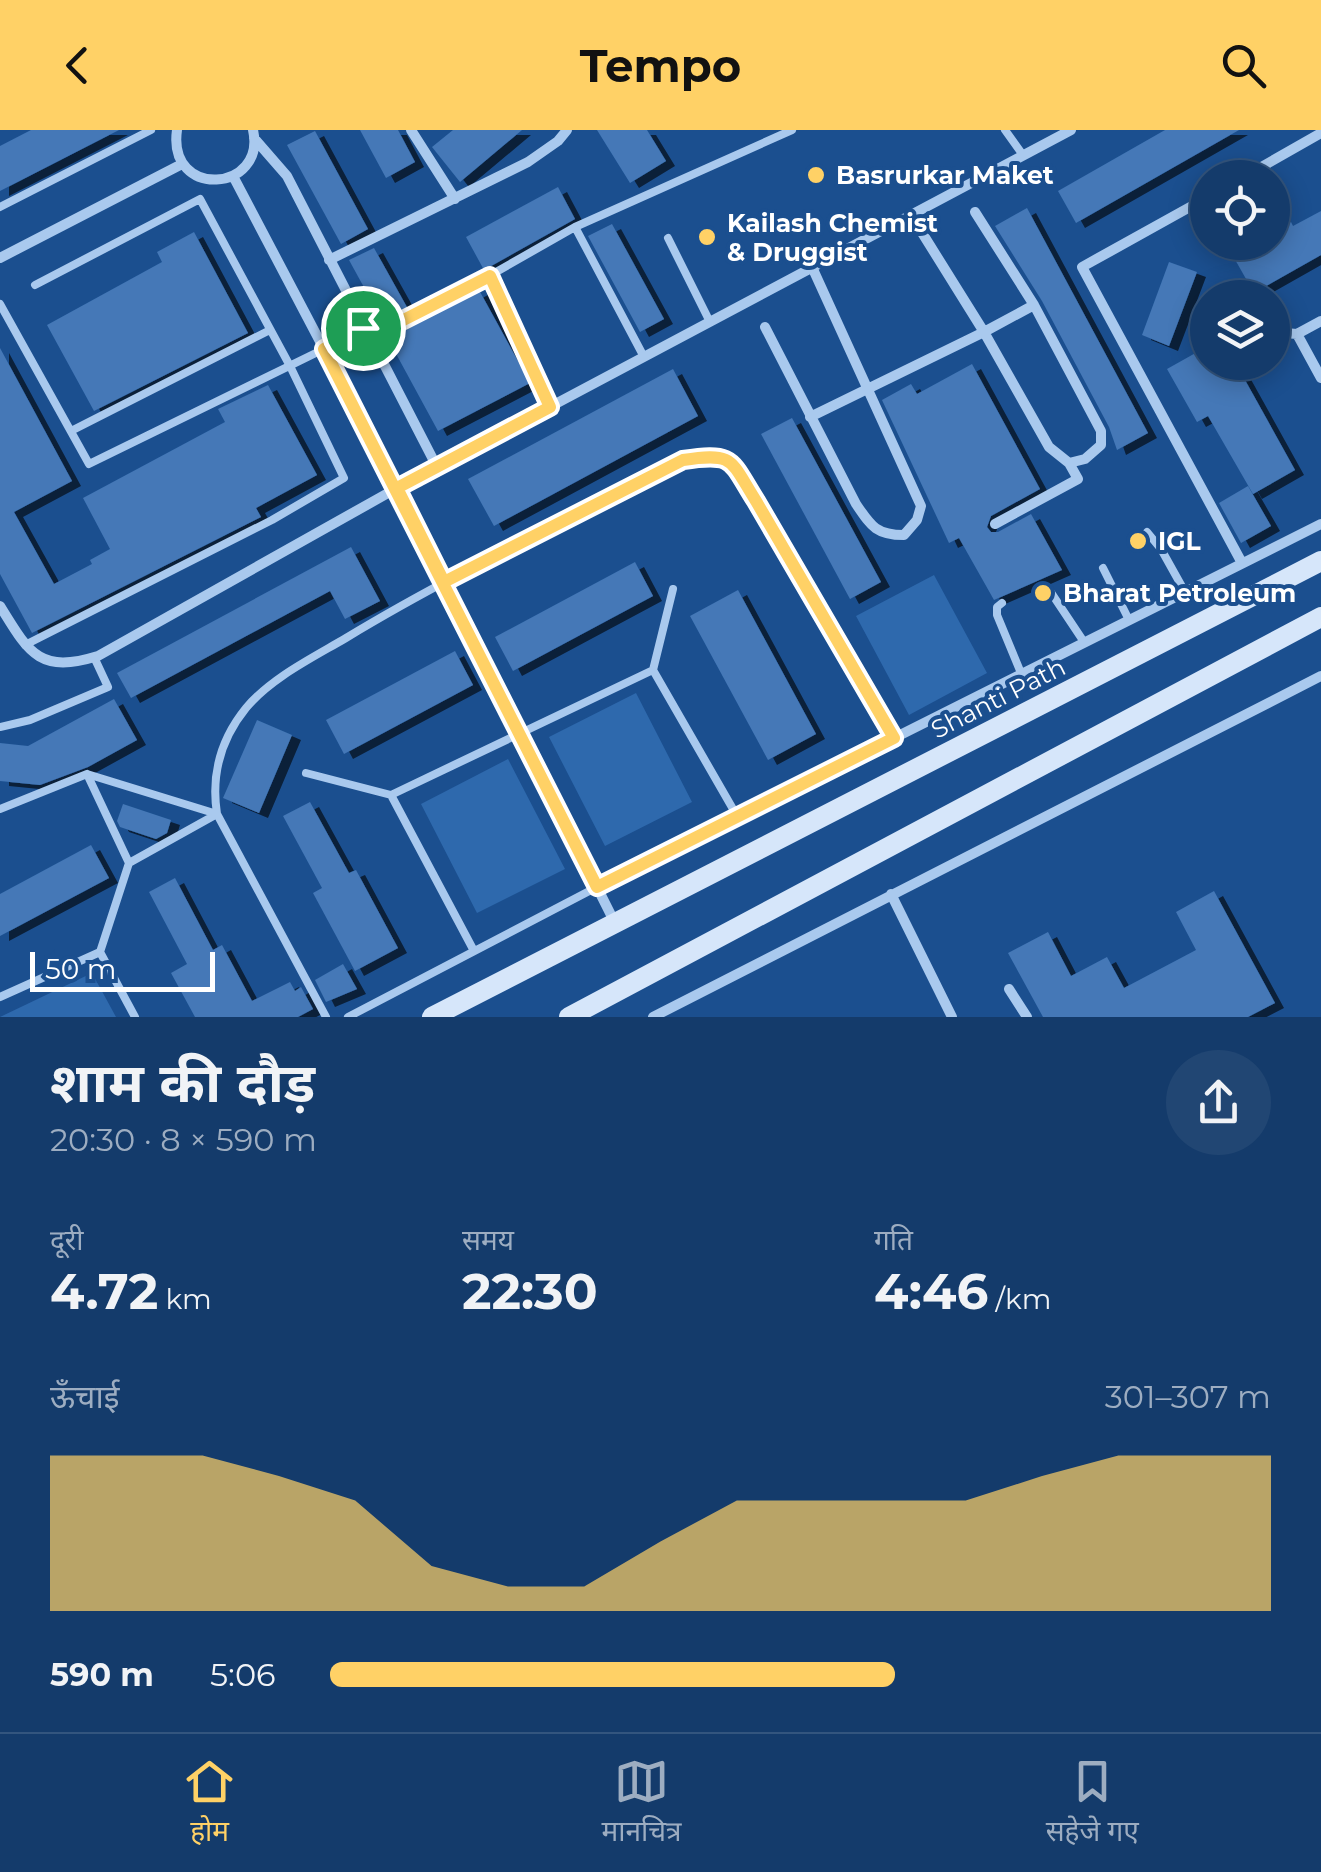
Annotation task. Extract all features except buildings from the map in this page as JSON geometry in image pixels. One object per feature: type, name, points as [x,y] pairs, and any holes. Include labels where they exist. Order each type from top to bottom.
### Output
[{"type":"main road","name":"Shanti Path","points":[[432,1017],[1321,561]]},
{"type":"main road","points":[[569,1017],[1321,618]]},
{"type":"street","points":[[176,130],[176,148],[182,164],[200,178],[222,180],[234,176],[250,160],[254,134]]},
{"type":"street","points":[[329,260],[528,162],[567,130]]},
{"type":"street","points":[[0,606],[4,620],[40,658],[72,664],[94,656],[397,488],[1070,130]]},
{"type":"street","points":[[417,132],[455,199]]},
{"type":"street","points":[[254,134],[288,176],[436,467]]},
{"type":"street","points":[[1274,160],[1321,134]]},
{"type":"street","points":[[0,258],[182,164]]},
{"type":"street","points":[[234,176],[397,488],[614,921]]},
{"type":"street","points":[[1190,207],[1082,267],[1242,563]]},
{"type":"street","points":[[976,212],[1034,305],[1100,430],[1101,446],[1070,463]]},
{"type":"street","points":[[910,215],[984,332],[1050,448],[1070,463],[1078,479],[995,524]]},
{"type":"street","points":[[766,328],[871,526],[886,535],[904,534],[917,520],[921,506],[812,268]]},
{"type":"street","points":[[810,417],[1034,305]]},
{"type":"street","points":[[1290,333],[1297,334],[1321,321]]},
{"type":"street","points":[[324,349],[366,333]]},
{"type":"street","points":[[1297,334],[1321,378]]},
{"type":"street","points":[[597,887],[1321,524]]},
{"type":"street","points":[[653,1017],[1321,676]]},
{"type":"street","points":[[891,894],[952,1017]]},
{"type":"street","points":[[1009,988],[1027,1017]]},
{"type":"lane","points":[[0,207],[151,130]]},
{"type":"lane","points":[[366,333],[490,276],[575,227],[792,130]]},
{"type":"lane","points":[[1005,130],[1023,155]]},
{"type":"lane","points":[[25,645],[272,520],[344,478],[290,366],[200,199],[35,285]]},
{"type":"lane","points":[[575,227],[644,357]]},
{"type":"lane","points":[[668,238],[710,322]]},
{"type":"lane","points":[[490,276],[550,407]]},
{"type":"lane","points":[[0,304],[90,464],[324,349]]},
{"type":"lane","points":[[71,431],[270,330]]},
{"type":"lane","points":[[326,1017],[218,814],[213,786],[222,745],[247,707],[286,675],[444,582],[683,460],[716,454],[732,464],[894,738]]},
{"type":"lane","points":[[1147,532],[1161,548],[1185,592]]},
{"type":"lane","points":[[1104,568],[1129,620]]},
{"type":"lane","points":[[1048,588],[1084,642]]},
{"type":"lane","points":[[673,589],[654,670],[737,816]]},
{"type":"lane","points":[[1002,603],[997,607],[997,615],[1021,674]]},
{"type":"lane","points":[[0,727],[30,720],[108,688],[94,656]]},
{"type":"lane","points":[[306,773],[391,796],[654,670]]},
{"type":"lane","points":[[0,810],[86,774],[218,814]]},
{"type":"lane","points":[[86,774],[129,863]]},
{"type":"lane","points":[[391,796],[474,951]]},
{"type":"lane","points":[[135,1017],[100,952],[129,863],[218,814]]},
{"type":"lane","points":[[348,1017],[597,887]]},
{"type":"lane","points":[[0,997],[100,952]]},
{"type":"shaded area","points":[[934,575],[987,673],[909,715],[856,616]]},
{"type":"shaded area","points":[[636,693],[692,802],[605,846],[549,737]]},
{"type":"shaded area","points":[[508,759],[565,869],[477,913],[421,804]]},
{"type":"shaded area","points":[[92,973],[116,1017],[0,1017]]},
{"type":"place","name":"Basrurkar Maket","points":[[816,175]]},
{"type":"place","name":"Kailash Chemist & Druggist","points":[[707,237]]},
{"type":"place","name":"IGL","points":[[1138,541]]},
{"type":"place","name":"Bharat Petroleum","points":[[1043,593]]},
{"type":"route","points":[[490,276],[550,407],[397,488],[444,582],[683,460],[716,454],[732,464],[756,501],[894,738],[597,887],[324,349],[363,328],[368,338],[490,276]]}]
